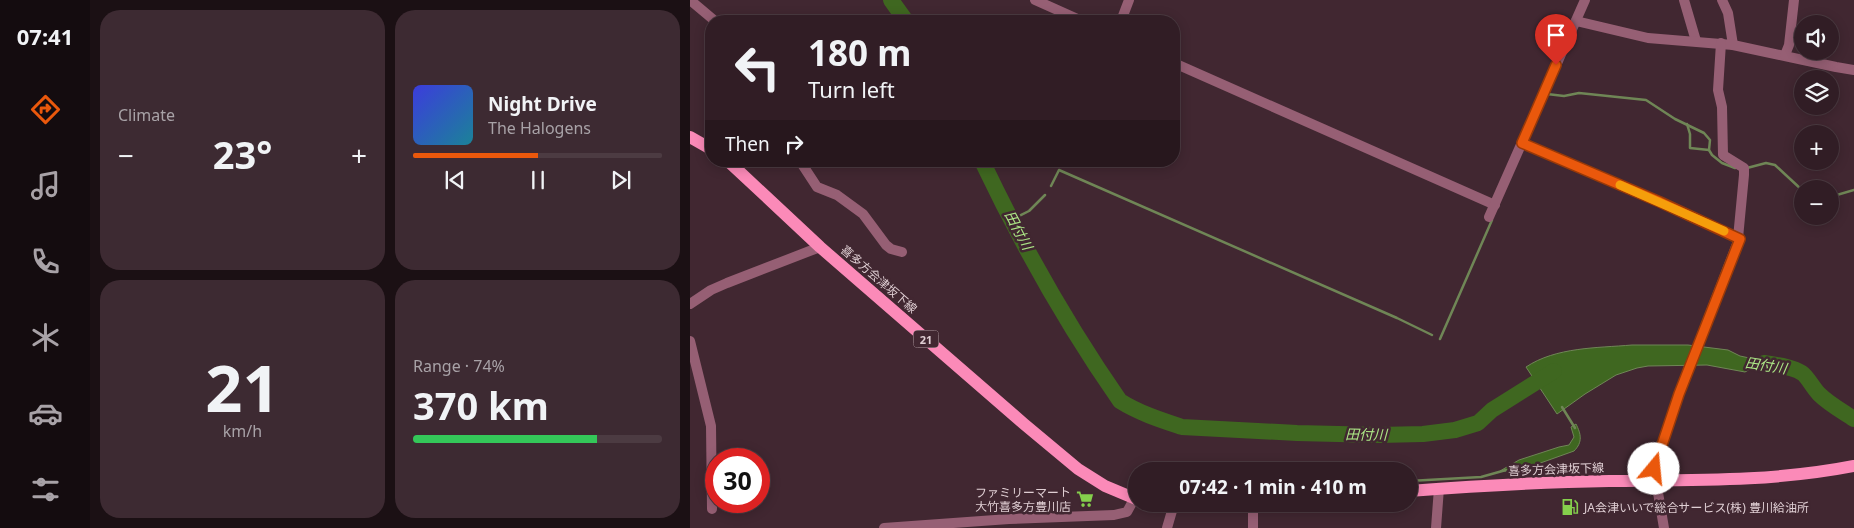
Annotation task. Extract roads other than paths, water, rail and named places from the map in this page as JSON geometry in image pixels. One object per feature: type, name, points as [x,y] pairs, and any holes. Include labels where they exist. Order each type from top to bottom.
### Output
[{"type":"main road","points":[[690,137],[705,146]]},
{"type":"main road","name":"喜多方会津坂下線","points":[[734,167],[820,247],[1024,424],[1078,469],[1105,486],[1128,496]]},
{"type":"main road","name":"喜多方会津坂下線","points":[[1418,489],[1550,482],[1740,479],[1794,475],[1854,466]]},
{"type":"street","points":[[690,0],[707,15]]},
{"type":"street","points":[[1035,0],[1069,15]]},
{"type":"street","points":[[1124,15],[1130,0]]},
{"type":"street","points":[[1489,217],[1585,0]]},
{"type":"street","points":[[1684,0],[1696,41]]},
{"type":"street","points":[[1722,0],[1728,13],[1733,45]]},
{"type":"street","points":[[1785,55],[1789,45],[1794,0]]},
{"type":"street","points":[[1576,21],[1648,38],[1721,43],[1854,70]]},
{"type":"street","points":[[1664,528],[1654,469],[1687,374],[1740,239],[1738,238],[1744,168],[1723,155],[1722,107],[1718,90],[1721,43]]},
{"type":"street","points":[[1180,66],[1495,205]]},
{"type":"street","points":[[1522,143],[1738,238]]},
{"type":"street","points":[[804,167],[817,187],[837,195],[860,212],[890,250],[902,252]]},
{"type":"street","points":[[690,304],[719,286],[820,247]]},
{"type":"street","points":[[690,341],[711,426],[711,448]]},
{"type":"street","points":[[1436,528],[1439,488]]},
{"type":"street","points":[[884,528],[1114,515],[1128,510]]},
{"type":"street","points":[[1168,528],[1172,512]]},
{"type":"street","points":[[1252,512],[1253,528]]},
{"type":"water","points":[[1632,345],[1688,345],[1728,350],[1740,356],[1782,365],[1789,370],[1759,364],[1745,372],[1707,365],[1648,366],[1637,368],[1616,375],[1557,414],[1526,367],[1538,360],[1563,352]]},
{"type":"water","points":[[1576,424],[1580,438],[1579,444],[1574,451],[1518,471],[1500,471],[1519,460],[1569,445],[1574,437],[1571,427]]},
{"type":"waterway","name":"田付川","points":[[891,0],[902,15]]},
{"type":"waterway","points":[[1547,94],[1564,96],[1579,93],[1646,100],[1675,119],[1704,133],[1710,140],[1709,150],[1712,155],[1722,163],[1735,168]]},
{"type":"waterway","points":[[1687,124],[1690,134],[1690,148],[1709,150]]},
{"type":"waterway","points":[[1747,168],[1766,163],[1775,165],[1794,183]]},
{"type":"waterway","name":"田付川","points":[[985,167],[1046,284],[1100,372],[1120,401],[1158,419],[1182,427],[1297,433],[1423,434],[1455,430],[1478,423],[1492,410],[1554,371]]},
{"type":"waterway","points":[[1051,186],[1059,170],[1432,335]]},
{"type":"waterway","points":[[1839,194],[1854,190]]},
{"type":"waterway","points":[[1011,220],[1029,211],[1045,195]]},
{"type":"waterway","points":[[1440,339],[1492,220]]},
{"type":"waterway","name":"田付川","points":[[1764,363],[1788,367],[1802,373],[1823,398],[1854,419]]},
{"type":"waterway","points":[[1562,407],[1575,428]]},
{"type":"waterway","points":[[1418,480],[1481,477],[1506,470]]},
{"type":"place","name":"ファミリーマート 大竹喜多方豊川店","points":[[1085,499]]},
{"type":"place","name":"JA会津いいで総合サービス(株) 豊川給油所","points":[[1570,507]]}]
